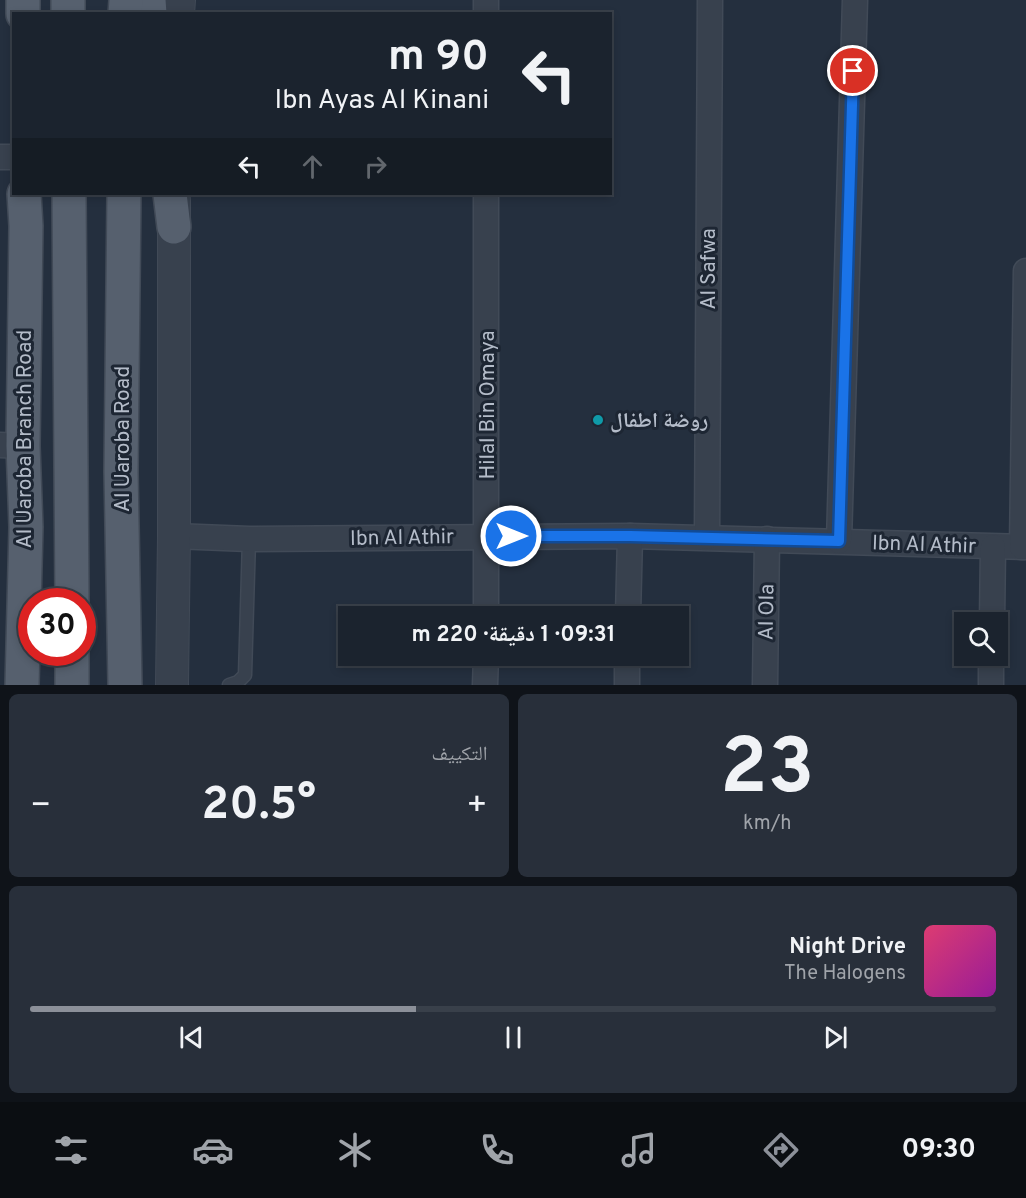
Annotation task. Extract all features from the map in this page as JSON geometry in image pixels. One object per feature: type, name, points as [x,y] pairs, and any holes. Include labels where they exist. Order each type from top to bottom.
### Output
[{"type":"main road","name":"Al Uaroba Branch Road","points":[[22,685],[26,527],[12,446],[26,226],[24,195]]},
{"type":"main road","points":[[69,195],[72,588]]},
{"type":"main road","name":"Al Uaroba Road","points":[[124,195],[121,472],[125,685]]},
{"type":"main road","points":[[172,195],[174,227]]},
{"type":"main road","points":[[72,666],[72,685]]},
{"type":"street","name":"Al Safwa","points":[[706,537],[710,0]]},
{"type":"street","points":[[839,541],[855,0]]},
{"type":"street","name":"Hilal Bin Omaya","points":[[486,195],[486,606]]},
{"type":"street","points":[[172,685],[174,227]]},
{"type":"street","points":[[1024,547],[1026,271]]},
{"type":"street","name":"Ibn Al Athir","points":[[174,536],[249,539],[630,536],[1024,547]]},
{"type":"street","points":[[628,606],[630,536]]},
{"type":"street","name":"Al Ola","points":[[765,685],[767,539]]},
{"type":"street","points":[[992,612],[993,546]]},
{"type":"street","points":[[485,685],[486,666]]},
{"type":"street","points":[[627,666],[627,685]]},
{"type":"street","points":[[991,666],[991,685]]},
{"type":"lane","points":[[228,685],[238,682],[246,675],[249,539]]},
{"type":"place","name":"روضة اطفال","points":[[598,420]]},
{"type":"route","points":[[511,536],[706,537],[839,541],[853,71]]}]
